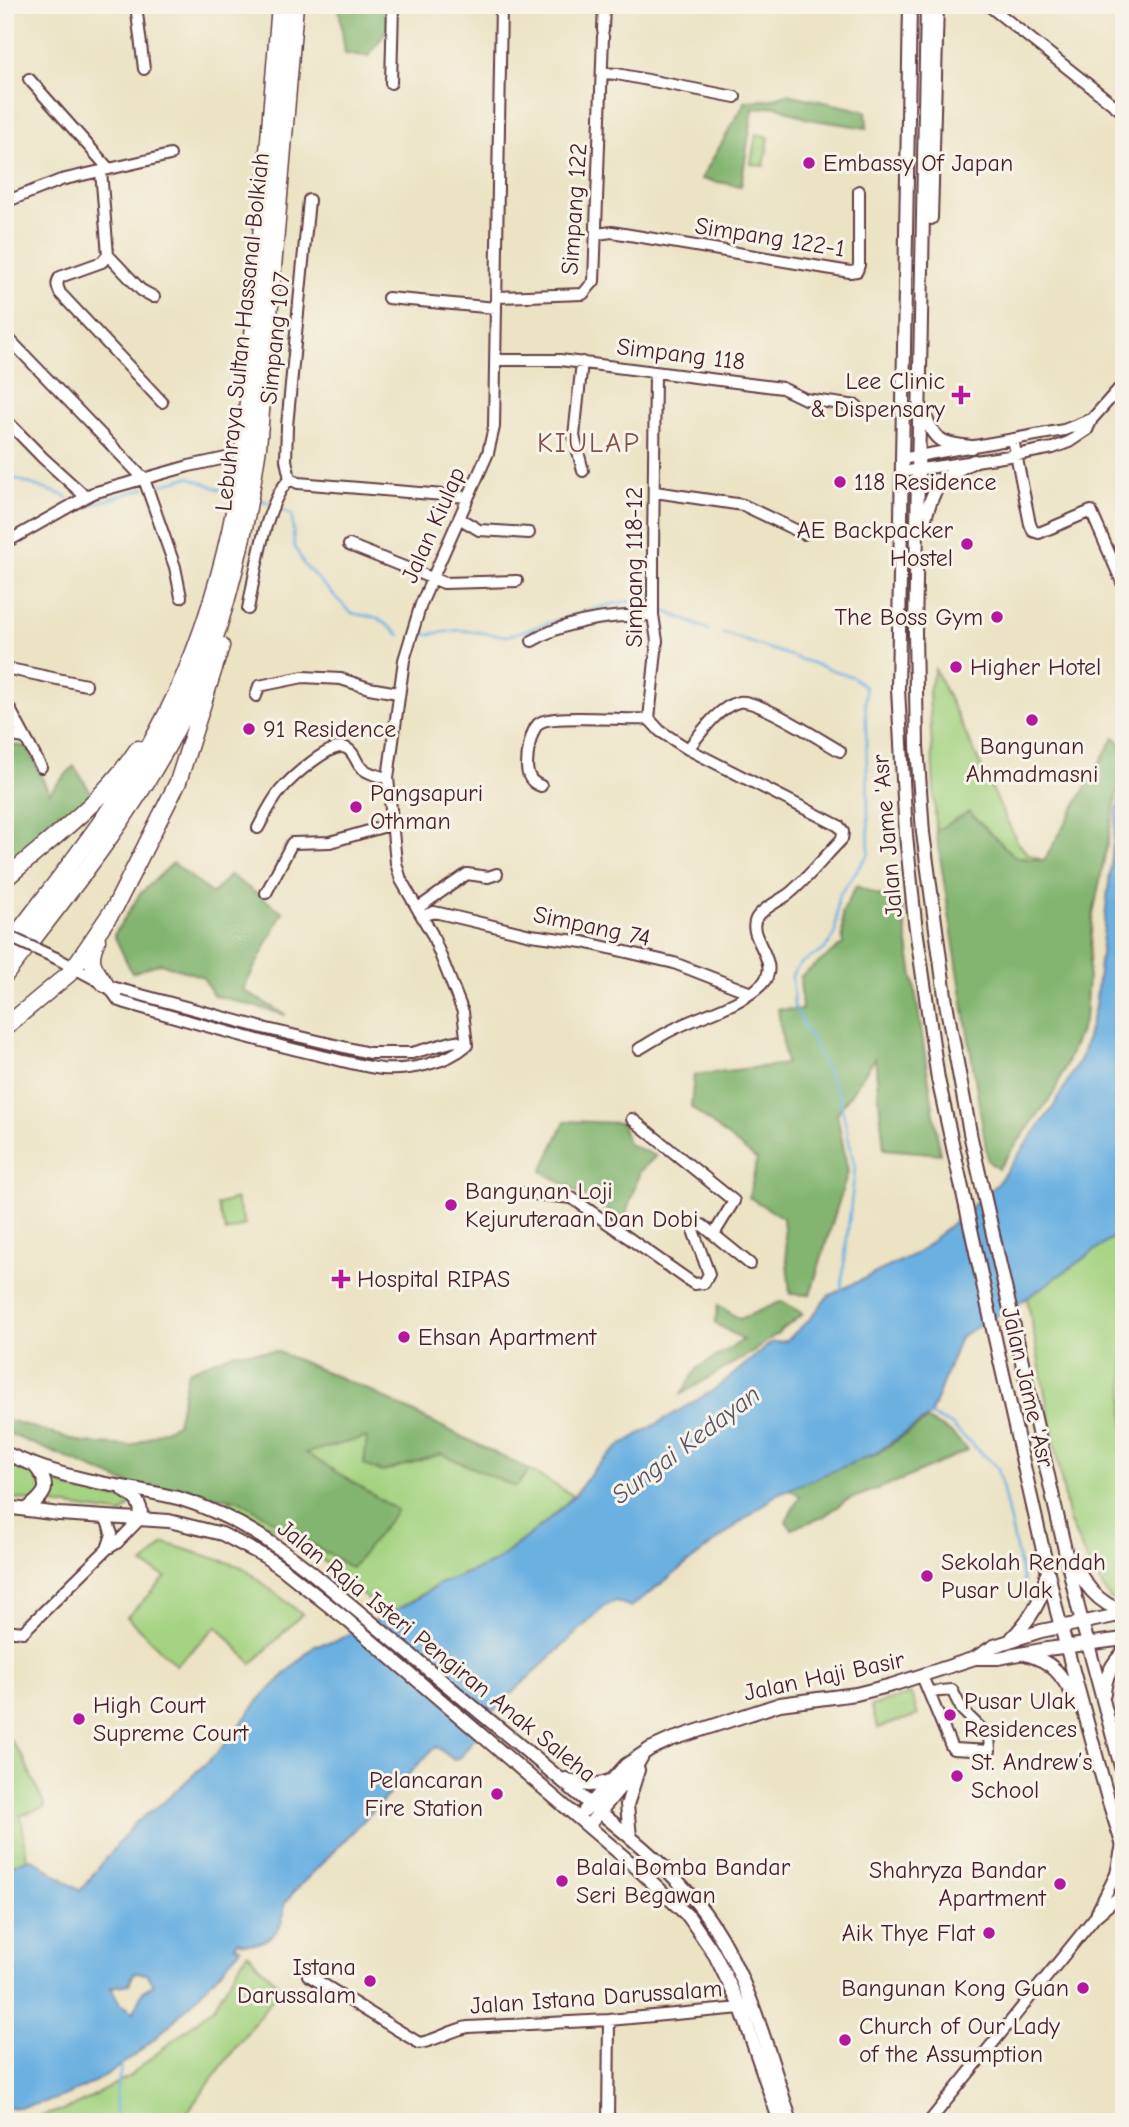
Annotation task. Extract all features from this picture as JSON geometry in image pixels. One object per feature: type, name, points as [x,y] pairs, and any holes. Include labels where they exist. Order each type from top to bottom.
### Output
[{"type":"highway","name":"Lebuhraya Sultan Hassanal Bolkiah","points":[[5,950],[97,828],[143,761],[168,712],[193,652],[221,569],[238,487],[250,377],[280,5]]},
{"type":"highway","name":"Lebuhraya Sultan Hassanal Bolkiah","points":[[5,975],[85,869],[152,773],[191,698],[236,565],[248,517],[258,447],[295,5]]},
{"type":"highway","points":[[106,985],[94,968],[91,956],[178,782],[224,635],[233,598],[236,565]]},
{"type":"highway","points":[[5,879],[72,824],[128,764],[193,652]]},
{"type":"highway","points":[[5,1027],[65,978],[115,907]]},
{"type":"main road","name":"Jalan Jame 'Asr","points":[[910,5],[898,689],[906,835],[927,1006],[953,1151],[1047,1569],[1086,1720]]},
{"type":"main road","name":"Jalan Jame 'Asr","points":[[927,5],[916,688],[923,833],[946,1003],[971,1138],[1060,1529],[1124,1778]]},
{"type":"main road","points":[[922,307],[933,194],[937,5]]},
{"type":"main road","points":[[917,545],[929,505],[941,480],[972,454],[941,442],[933,434],[920,404]]},
{"type":"main road","name":"Jalan Raja Isteri Pengiran Anak Saleha","points":[[5,1454],[85,1480],[180,1499],[214,1511],[249,1528],[293,1557],[595,1807],[682,1886],[724,1942],[751,2001],[792,2122]]},
{"type":"main road","points":[[26,1510],[41,1499],[46,1491],[45,1481],[34,1465]]},
{"type":"main road","points":[[117,1486],[135,1497],[142,1511],[142,1518]]},
{"type":"main road","name":"Jalan Raja Isteri Pengiran Anak Saleha","points":[[5,1507],[142,1518],[198,1527],[222,1534],[283,1569],[583,1822],[689,1917],[715,1955],[741,2008],[779,2122]]},
{"type":"main road","points":[[1039,1534],[1060,1529],[1084,1583],[1100,1600],[1124,1612]]},
{"type":"main road","points":[[1010,1641],[1043,1595],[1047,1569]]},
{"type":"main road","name":"Jalan Haji Basir","points":[[583,1822],[611,1780],[626,1765],[670,1740],[764,1708],[812,1698],[856,1694],[922,1676],[975,1658],[1010,1641],[1124,1612]]},
{"type":"main road","name":"Jalan Haji Basir","points":[[975,1658],[998,1658],[1124,1639]]},
{"type":"main road","points":[[1103,1701],[1108,1672],[1124,1652]]},
{"type":"main road","points":[[1023,1653],[1051,1664],[1086,1720],[1123,1847]]},
{"type":"main road","points":[[630,1837],[628,1805],[644,1753]]},
{"type":"main road","name":"Jalan Haji Basir","points":[[595,1807],[633,1772],[644,1753]]},
{"type":"main road","points":[[556,1775],[584,1786],[597,1786],[611,1780]]},
{"type":"street","points":[[130,5],[136,6],[144,69]]},
{"type":"street","points":[[391,82],[393,5]]},
{"type":"street","name":"Jalan Kiulap","points":[[106,985],[302,1038],[369,1053],[412,1053],[455,1041],[467,1045],[464,1012],[421,912],[401,880],[396,863],[388,778],[398,693],[412,630],[492,440],[496,360],[501,5]]},
{"type":"street","name":"Simpang 122","points":[[388,298],[496,302],[583,294],[594,281],[604,5]]},
{"type":"street","points":[[989,6],[1124,113]]},
{"type":"street","points":[[602,73],[735,97]]},
{"type":"street","points":[[29,79],[102,158],[105,170],[108,255],[141,290],[154,297]]},
{"type":"street","points":[[5,202],[61,180],[170,155]]},
{"type":"street","name":"Simpang 122-1","points":[[597,234],[612,232],[857,271],[859,191]]},
{"type":"street","name":"Simpang 107","points":[[290,479],[286,446],[309,200]]},
{"type":"street","points":[[108,255],[102,262],[60,276],[57,287],[162,402]]},
{"type":"street","points":[[9,339],[144,479],[175,567],[181,597]]},
{"type":"street","name":"Simpang 118","points":[[496,360],[582,362],[782,388],[805,399],[857,405]]},
{"type":"street","points":[[582,362],[574,436],[583,471]]},
{"type":"street","name":"Simpang 118-12","points":[[649,719],[657,641],[653,615],[655,373]]},
{"type":"street","points":[[972,454],[1016,455],[1069,442],[1087,430],[1092,419],[1124,383]]},
{"type":"street","points":[[5,419],[86,497]]},
{"type":"street","points":[[901,466],[972,454],[1013,439],[1064,430],[1092,419]]},
{"type":"street","points":[[1013,439],[1033,531],[1039,533],[1091,511],[1124,587]]},
{"type":"street","points":[[5,543],[86,497],[226,458]]},
{"type":"street","points":[[248,609],[266,522],[281,489],[290,479],[298,483],[468,497]]},
{"type":"street","points":[[655,492],[743,505],[804,534]]},
{"type":"street","points":[[459,518],[479,530],[529,533]]},
{"type":"street","points":[[349,545],[431,580],[463,584],[517,581]]},
{"type":"street","points":[[532,641],[541,635],[586,622],[625,615],[653,615]]},
{"type":"street","points":[[5,668],[86,685]]},
{"type":"street","points":[[256,696],[259,686],[303,677],[341,679],[398,693]]},
{"type":"street","points":[[5,700],[41,767]]},
{"type":"street","points":[[688,749],[709,724],[728,707],[741,701],[787,720],[840,751]]},
{"type":"street","points":[[541,786],[534,784],[527,770],[534,732],[538,724],[546,719],[649,719],[660,731],[688,749],[839,826],[842,832],[842,839],[790,893],[758,915],[754,921],[754,928],[766,957],[768,972],[764,982],[751,993],[676,1028],[639,1049]]},
{"type":"street","points":[[5,735],[25,738]]},
{"type":"street","points":[[258,828],[278,793],[292,778],[329,750],[346,747],[352,752],[360,768],[388,778]]},
{"type":"street","points":[[266,893],[292,843],[330,842],[393,824]]},
{"type":"street","points":[[421,912],[467,874],[488,877],[497,874]]},
{"type":"street","name":"Simpang 74","points":[[421,912],[434,912],[531,935],[583,942],[674,963],[751,993]]},
{"type":"street","points":[[5,935],[106,985]]},
{"type":"street","points":[[632,1119],[734,1201],[713,1234]]},
{"type":"street","points":[[524,1193],[572,1198],[694,1284],[700,1285],[708,1279],[709,1274],[694,1233],[695,1225],[702,1225],[750,1264]]},
{"type":"street","points":[[105,1516],[112,1534],[107,1549]]},
{"type":"street","points":[[5,1630],[19,1633],[27,1629],[142,1518]]},
{"type":"street","points":[[922,1676],[953,1749],[990,1751],[989,1736],[970,1719],[951,1690],[929,1692]]},
{"type":"street","points":[[1095,1917],[1116,1874],[1123,1847]]},
{"type":"street","points":[[929,2122],[1095,1917],[1124,1892]]},
{"type":"street","name":"Jalan Istana Darussalam","points":[[308,1975],[419,2043],[468,2027],[609,2020],[741,2008]]},
{"type":"street","points":[[608,2122],[609,2020]]},
{"type":"green space","points":[[336,5],[385,5],[391,24],[369,56],[345,54],[339,7]]},
{"type":"green space","points":[[787,94],[866,111],[867,128],[808,119],[776,106],[753,109],[741,186],[701,179],[746,101],[769,100]]},
{"type":"green space","points":[[756,134],[769,137],[764,166],[751,164]]},
{"type":"green space","points":[[935,669],[1017,842],[1028,854],[1044,861],[1015,857],[969,812],[936,831],[929,691]]},
{"type":"green space","points":[[1114,737],[1124,746],[1124,759],[1092,920],[1085,1019],[1054,1093],[998,1169],[988,1161],[936,831],[969,812],[1015,857],[1044,861]]},
{"type":"green space","points":[[5,744],[28,747],[49,793],[74,766],[92,794],[5,868]]},
{"type":"green space","points":[[173,863],[212,894],[230,875],[283,912],[243,990],[286,1015],[213,995],[203,977],[160,963],[132,973],[114,935],[140,894]]},
{"type":"green space","points":[[856,886],[902,904],[940,1154],[884,1149],[875,1058],[837,1114],[848,1172],[810,1295],[790,1294],[783,1218],[749,1197],[757,1160],[691,1107],[694,1075],[786,1064],[778,1009],[802,1010],[800,977],[843,944],[842,913]]},
{"type":"green space","points":[[565,1121],[622,1123],[628,1144],[656,1156],[640,1171],[624,1220],[542,1171]]},
{"type":"green space","points":[[236,1199],[245,1225],[226,1232],[217,1205]]},
{"type":"green space","points":[[1124,1230],[1124,1602],[1110,1599],[1089,1564],[1069,1521],[1027,1298]]},
{"type":"green space","points":[[782,1301],[803,1314],[754,1351],[680,1395],[698,1368],[743,1340],[715,1323],[718,1305],[740,1319]]},
{"type":"green space","points":[[276,1351],[362,1387],[529,1470],[516,1487],[441,1454],[382,1472],[364,1465],[367,1437],[306,1453],[397,1510],[352,1568],[239,1500],[136,1487],[5,1432],[5,1421],[12,1421],[84,1443],[131,1446],[177,1424],[188,1371],[236,1352]]},
{"type":"green space","points":[[362,1387],[529,1470],[574,1496],[546,1522],[493,1563],[439,1584],[387,1616],[312,1551],[282,1532],[227,1504]]},
{"type":"green space","points":[[927,1420],[950,1432],[968,1450],[906,1478],[845,1501],[823,1517],[791,1529],[786,1521],[800,1496],[786,1487],[840,1461],[874,1456]]},
{"type":"green space","points":[[5,1463],[78,1491],[134,1501],[122,1514],[5,1497]]},
{"type":"green space","points":[[165,1543],[242,1567],[302,1614],[252,1664],[217,1626],[176,1665],[127,1617],[166,1577],[143,1565]]},
{"type":"green space","points":[[911,1694],[918,1715],[878,1728],[871,1706]]},
{"type":"green space","points":[[6,1735],[23,1757],[45,1807],[21,1815],[27,1859],[5,1868]]},
{"type":"green space","points":[[247,1953],[281,1987],[180,2122],[20,2122],[73,2107],[128,2077],[213,2008]]},
{"type":"water","name":"Sungai Kedayan","points":[[1124,787],[1124,1230],[1027,1298],[960,1337],[930,1416],[874,1454],[777,1494],[631,1607],[616,1601],[606,1605],[495,1709],[461,1757],[454,1760],[437,1747],[434,1748],[293,1893],[284,1904],[282,1922],[272,1936],[257,1943],[238,1941],[235,1945],[241,1948],[217,1975],[138,2053],[108,2074],[75,2091],[41,2103],[5,2108],[5,1868],[27,1859],[34,1860],[80,1891],[135,1823],[165,1801],[219,1751],[260,1699],[315,1645],[336,1641],[419,1598],[439,1584],[493,1563],[546,1522],[574,1496],[595,1468],[621,1445],[717,1388],[771,1343],[786,1341],[810,1319],[828,1296],[919,1252],[996,1185],[1054,1106],[1083,1053],[1095,1007],[1117,810]],"holes":[[[134,1973],[147,1974],[154,1984],[143,1991],[133,2012],[120,2004],[111,1987],[129,1984]]]},
{"type":"waterway","points":[[5,475],[68,497]]},
{"type":"waterway","points":[[152,487],[189,477],[221,490]]},
{"type":"waterway","points":[[85,503],[91,505],[145,488]]},
{"type":"waterway","points":[[256,499],[270,503]]},
{"type":"waterway","points":[[275,506],[292,515],[294,545],[304,565],[351,613],[378,618],[400,635]]},
{"type":"waterway","points":[[415,636],[460,630],[507,636],[608,605],[631,601],[647,605]]},
{"type":"waterway","points":[[657,608],[709,630]]},
{"type":"waterway","points":[[723,633],[853,677],[865,687],[869,853],[838,897],[835,935],[824,950],[801,963],[792,975],[794,1005],[840,1098],[855,1169],[841,1290]]},
{"type":"waterway","points":[[928,1414],[951,1425],[998,1468],[1028,1602]]},
{"type":"waterway","points":[[116,2122],[116,2094],[122,2063]]},
{"type":"place","name":"Embassy Of Japan","points":[[809,163]]},
{"type":"place","name":"Lee Clinic & Dispensary","points":[[961,395]]},
{"type":"place","name":"118 Residence","points":[[840,482]]},
{"type":"place","name":"AE Backpacker Hostel","points":[[967,544]]},
{"type":"place","name":"The Boss Gym","points":[[997,617]]},
{"type":"place","name":"Higher Hotel","points":[[956,667]]},
{"type":"place","name":"Bangunan Ahmadmasni","points":[[1032,720]]},
{"type":"place","name":"91 Residence","points":[[249,729]]},
{"type":"place","name":"Pangsapuri Othman","points":[[356,807]]},
{"type":"place","name":"Bangunan Loji Kejuruteraan Dan Dobi","points":[[451,1205]]},
{"type":"place","name":"Hospital RIPAS","points":[[341,1279]]},
{"type":"place","name":"Ehsan Apartment","points":[[404,1337]]},
{"type":"place","name":"Sekolah Rendah Pusar Ulak","points":[[927,1576]]},
{"type":"place","name":"Pusar Ulak Residences","points":[[950,1715]]},
{"type":"place","name":"High Court Supreme Court","points":[[79,1719]]},
{"type":"place","name":"St. Andrew’s School","points":[[957,1776]]},
{"type":"place","name":"Pelancaran Fire Station","points":[[497,1794]]},
{"type":"place","name":"Balai Bomba Bandar Seri Begawan","points":[[562,1881]]},
{"type":"place","name":"Shahryza Bandar Apartment","points":[[1060,1884]]},
{"type":"place","name":"Aik Thye Flat","points":[[989,1933]]},
{"type":"place","name":"Istana Darussalam","points":[[370,1981]]},
{"type":"place","name":"Bangunan Kong Guan","points":[[1083,1988]]},
{"type":"place","name":"Church of Our Lady of the Assumption","points":[[845,2040]]},
{"type":"district","name":"KIULAP","points":[[589,443]]}]
